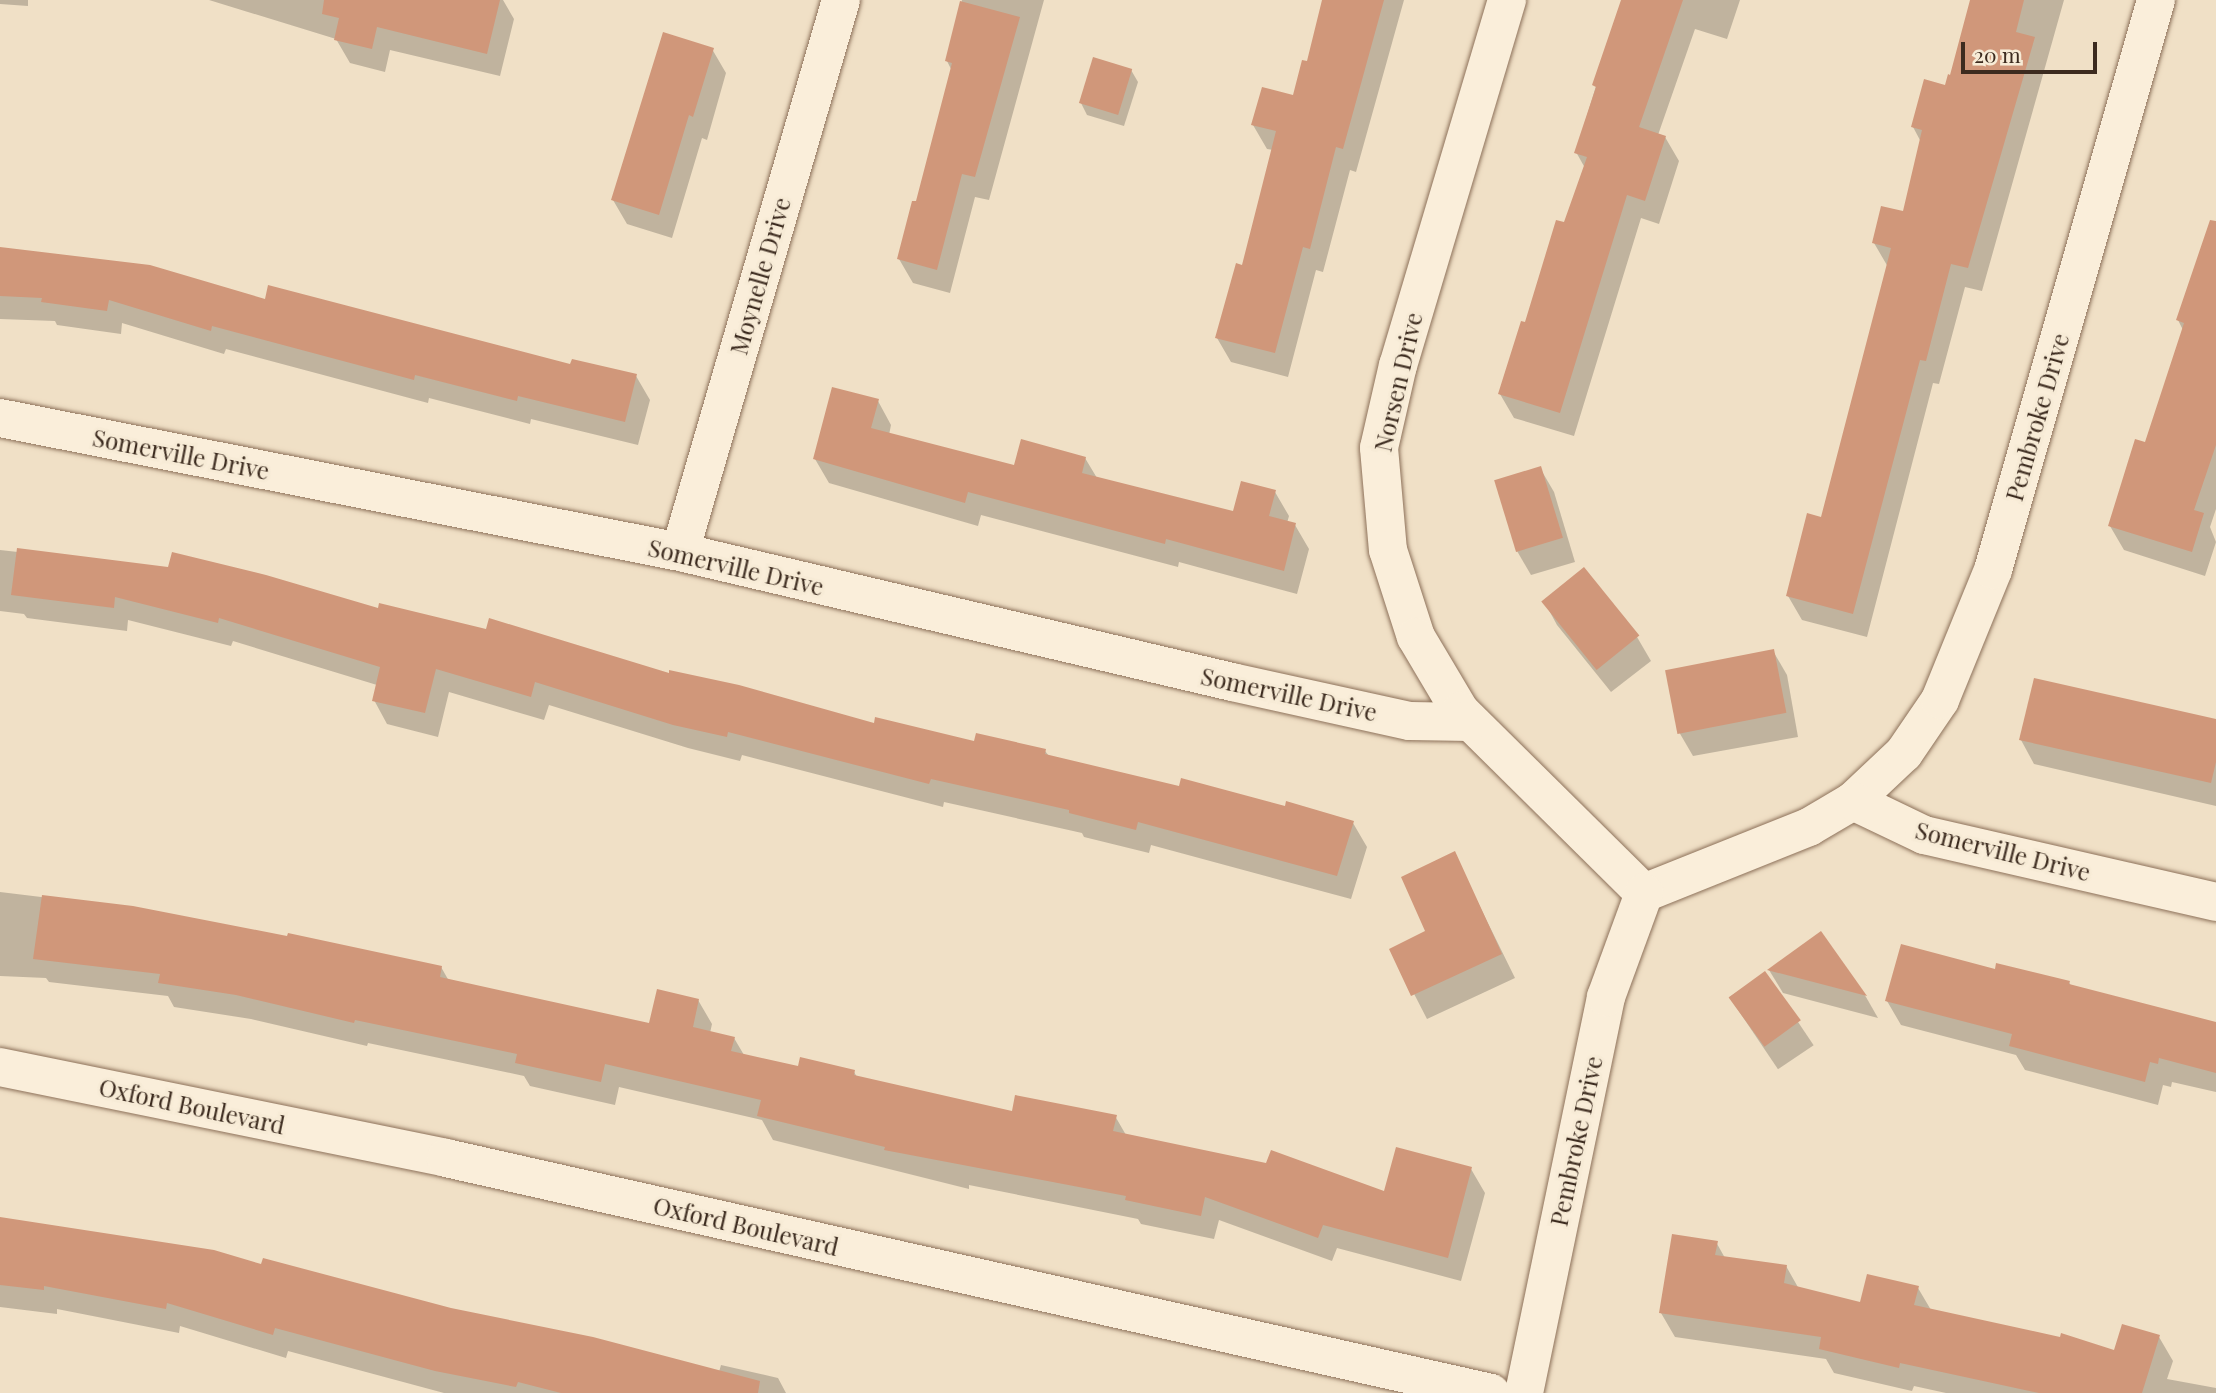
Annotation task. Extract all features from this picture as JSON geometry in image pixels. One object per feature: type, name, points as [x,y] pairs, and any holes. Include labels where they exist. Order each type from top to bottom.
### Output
[{"type":"street","name":"Moynelle Drive","points":[[680,552],[841,0]]},
{"type":"street","name":"Norsen Drive","points":[[1507,0],[1398,365],[1379,447],[1388,550],[1416,637],[1460,710],[1644,893]]},
{"type":"street","name":"Pembroke Drive","points":[[1853,801],[1904,753],[1940,699],[1993,570],[2157,0]]},
{"type":"street","name":"Somerville Drive","points":[[0,418],[680,552],[1410,721],[1470,722]]},
{"type":"street","name":"Somerville Drive","points":[[1853,801],[1924,835],[2216,902]]},
{"type":"street","points":[[1644,893],[1809,827],[1853,801]]},
{"type":"street","name":"Pembroke Drive","points":[[1524,1393],[1606,998],[1644,893]]},
{"type":"street","name":"Oxford Boulevard","points":[[0,1067],[446,1158],[1491,1393]]},
{"type":"building","points":[[324,0],[500,0],[487,54],[377,27],[372,49],[334,40],[339,18],[322,14]]},
{"type":"building","points":[[1322,0],[1384,0],[1343,149],[1336,147],[1310,249],[1303,247],[1275,353],[1215,338],[1236,263],[1242,265],[1276,131],[1251,125],[1262,87],[1293,95],[1302,60],[1307,61]]},
{"type":"building","points":[[1621,0],[1683,0],[1639,127],[1666,136],[1645,201],[1627,195],[1560,413],[1498,394],[1521,321],[1525,322],[1556,220],[1564,222],[1587,157],[1574,153],[1596,87],[1592,85]]},
{"type":"building","points":[[1970,0],[2024,0],[2016,32],[2035,37],[1968,268],[1951,264],[1926,361],[1920,360],[1853,614],[1786,596],[1807,513],[1821,517],[1891,248],[1872,243],[1881,206],[1903,211],[1922,130],[1911,127],[1924,79],[1945,85]]},
{"type":"building","points":[[960,1],[1020,17],[975,177],[962,174],[937,270],[897,259],[912,201],[916,201],[952,63],[945,61]]},
{"type":"building","points":[[663,32],[714,48],[693,117],[689,115],[659,215],[611,200]]},
{"type":"building","points":[[1093,57],[1132,69],[1118,115],[1079,103]]},
{"type":"building","points":[[2210,220],[2216,221],[2216,445],[2194,510],[2204,513],[2192,552],[2108,526],[2135,439],[2145,442],[2184,323],[2176,320]]},
{"type":"building","points":[[0,247],[150,265],[265,299],[268,285],[570,364],[572,359],[637,374],[625,422],[518,396],[517,401],[415,375],[414,380],[212,326],[211,331],[109,300],[107,311],[41,302],[42,298],[0,296]]},
{"type":"building","points":[[832,387],[879,399],[871,428],[1014,465],[1021,439],[1086,457],[1082,473],[1233,511],[1241,481],[1276,490],[1269,516],[1296,523],[1284,571],[1166,539],[1165,544],[968,492],[965,503],[813,459]]},
{"type":"building","points":[[1541,466],[1563,538],[1516,552],[1494,480]]},
{"type":"building","points":[[17,548],[168,567],[172,552],[266,575],[378,608],[379,603],[486,629],[489,618],[669,673],[669,670],[739,685],[874,723],[875,717],[974,741],[976,733],[1046,749],[1045,754],[1179,786],[1181,778],[1285,806],[1286,801],[1354,821],[1337,876],[1138,822],[1136,830],[1069,813],[1069,810],[931,779],[929,784],[728,732],[727,737],[673,725],[535,682],[531,697],[436,669],[425,713],[372,701],[380,667],[219,618],[218,623],[115,597],[114,608],[11,595]]},
{"type":"building","points":[[1584,567],[1639,635],[1597,670],[1541,602]]},
{"type":"building","points":[[1774,649],[1786,713],[1677,734],[1665,670]]},
{"type":"building","points":[[2034,678],[2216,719],[2216,762],[2211,783],[2019,740]]},
{"type":"building","points":[[1455,851],[1502,954],[1411,996],[1389,949],[1425,931],[1401,877]]},
{"type":"building","points":[[42,895],[133,906],[287,936],[288,933],[442,966],[440,977],[649,1023],[657,989],[699,999],[693,1027],[735,1037],[731,1051],[798,1066],[800,1057],[855,1070],[854,1075],[1012,1111],[1015,1095],[1117,1115],[1113,1131],[1266,1163],[1271,1150],[1384,1191],[1396,1147],[1472,1167],[1448,1258],[1323,1225],[1318,1238],[1205,1197],[1201,1216],[1125,1200],[1126,1196],[884,1150],[885,1147],[757,1116],[761,1100],[605,1064],[601,1082],[515,1063],[517,1054],[355,1020],[354,1023],[236,995],[158,983],[160,974],[33,959]]},
{"type":"building","points":[[1821,931],[1867,996],[1767,970]]},
{"type":"building","points":[[1901,944],[1995,969],[1996,963],[2070,981],[2069,984],[2216,1022],[2216,1073],[2159,1058],[2158,1064],[2150,1062],[2145,1082],[2009,1046],[2012,1034],[1885,1001]]},
{"type":"building","points":[[1765,971],[1801,1020],[1764,1047],[1729,997]]},
{"type":"building","points":[[0,1217],[214,1250],[261,1264],[263,1258],[451,1308],[593,1337],[760,1381],[758,1393],[561,1393],[518,1382],[516,1387],[435,1371],[275,1328],[273,1335],[167,1303],[166,1309],[44,1286],[44,1290],[0,1285]]},
{"type":"building","points":[[1672,1234],[1718,1241],[1715,1255],[1787,1265],[1784,1283],[1860,1302],[1867,1274],[1919,1286],[1914,1305],[2060,1337],[2061,1333],[2114,1350],[2122,1324],[2160,1335],[2142,1393],[2039,1393],[1900,1363],[1899,1368],[1819,1349],[1821,1337],[1659,1313]]}]
